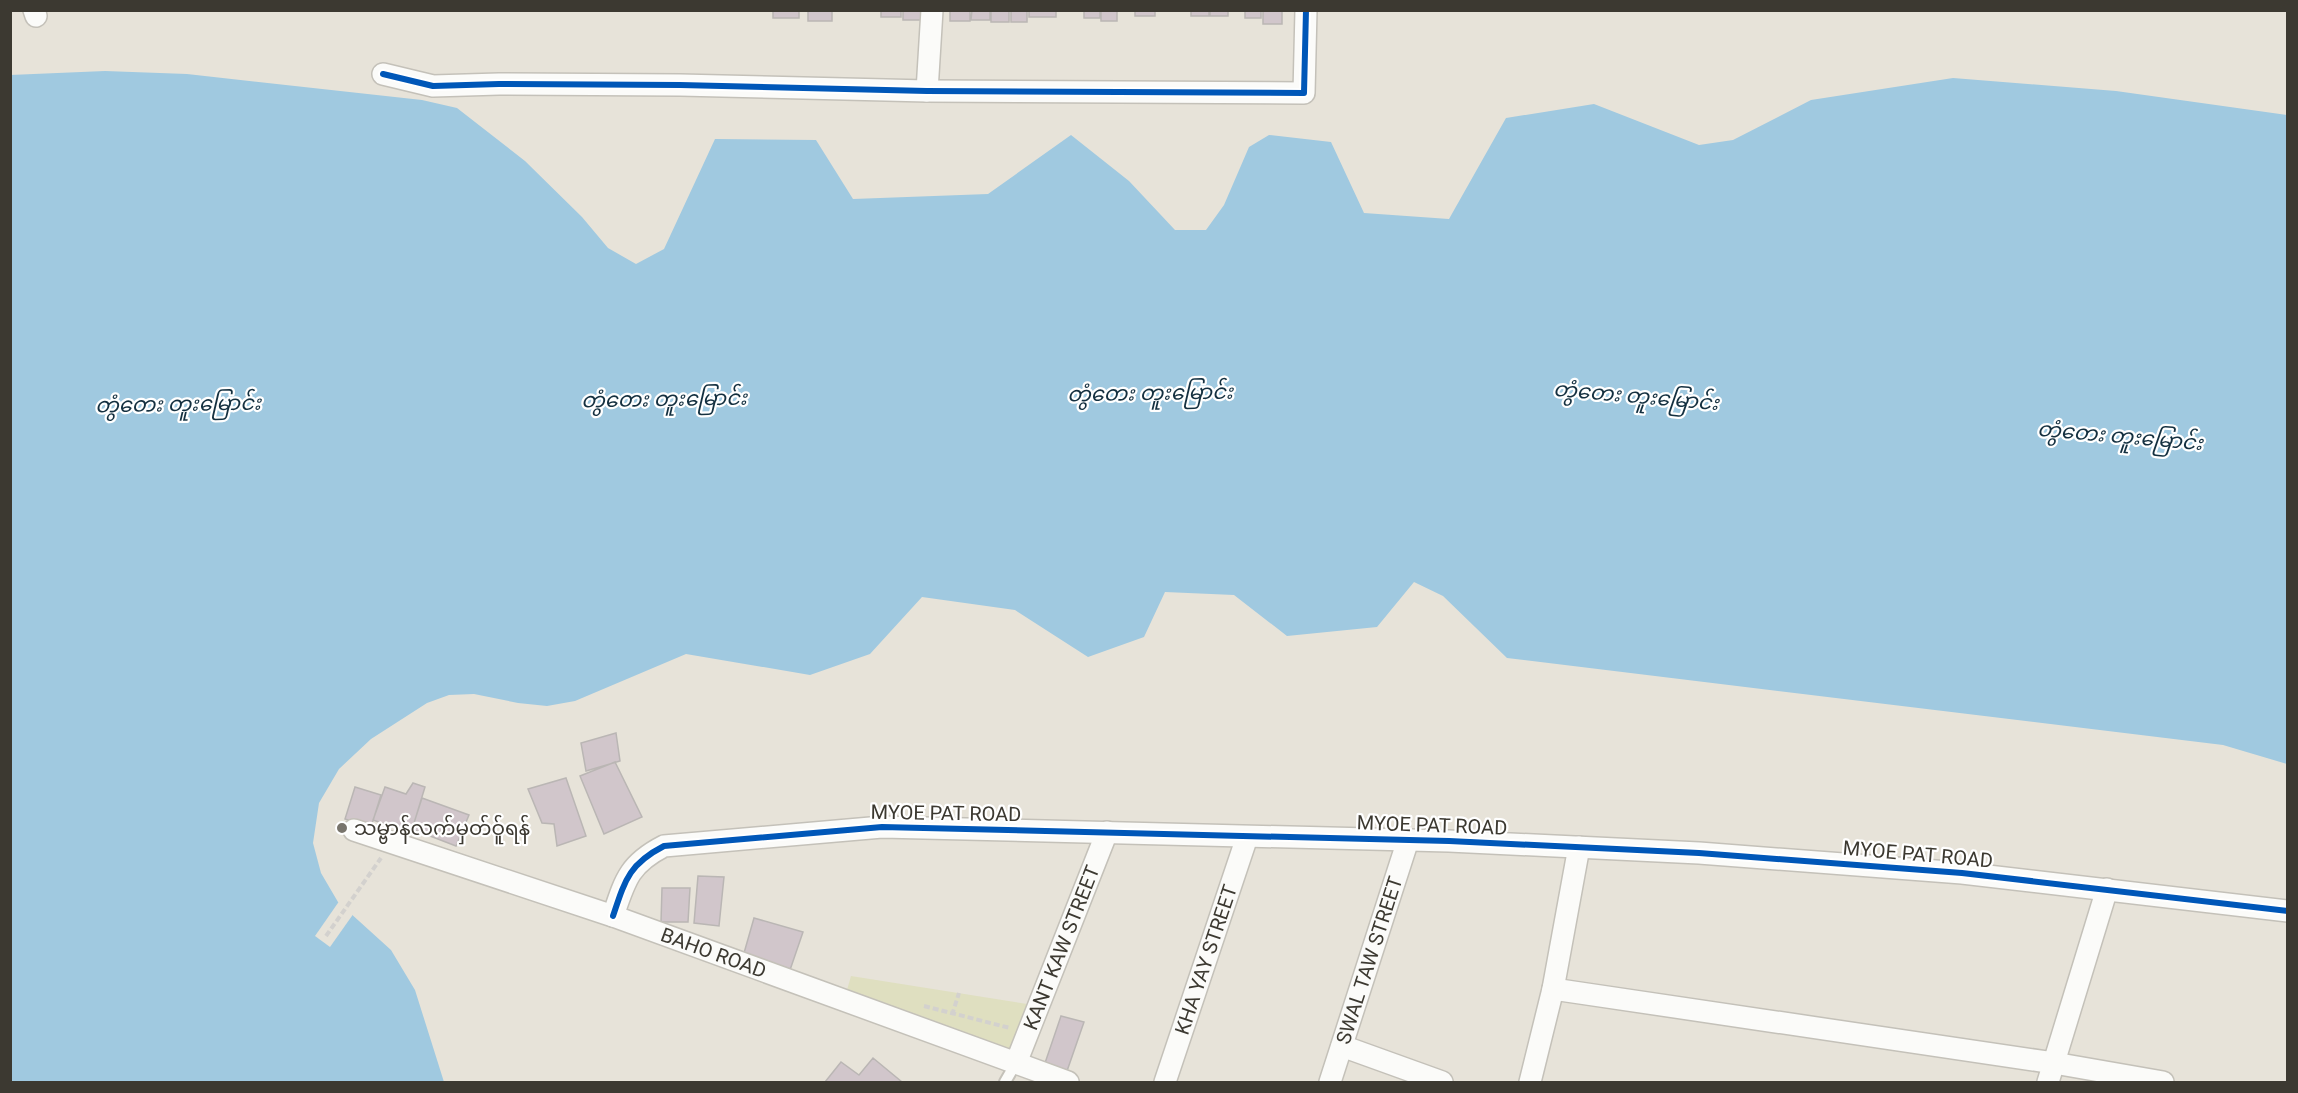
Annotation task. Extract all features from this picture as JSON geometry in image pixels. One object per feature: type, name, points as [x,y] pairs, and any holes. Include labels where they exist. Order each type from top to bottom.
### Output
[{"type":"street","points":[[927,91],[932,10]]},
{"type":"street","points":[[383,74],[433,87],[499,84],[680,85],[927,91],[1304,93],[1306,10]]},
{"type":"street","name":"MYOE PAT ROAD","points":[[613,916],[627,875],[643,857],[664,846],[882,827],[1408,840],[1699,853],[1962,873],[2288,911]]},
{"type":"street","name":"BAHO ROAD","points":[[354,830],[613,916],[1068,1083]]},
{"type":"street","name":"KANT KAW STREET","points":[[1016,1063],[1107,832]]},
{"type":"street","name":"KHA YAY STREET","points":[[1165,1083],[1247,837]]},
{"type":"street","name":"SWAL TAW STREET","points":[[1330,1083],[1408,840]]},
{"type":"street","points":[[1530,1083],[1553,989],[1579,847]]},
{"type":"street","points":[[2051,1073],[2107,890]]},
{"type":"street","points":[[1553,989],[2051,1073],[2163,1083]]},
{"type":"street","points":[[1342,1046],[1442,1083]]},
{"type":"lane","points":[[1005,1083],[1016,1063]]},
{"type":"path","points":[[326,936],[377,863]]},
{"type":"path","points":[[950,1023],[959,993]]},
{"type":"path","points":[[916,1004],[1018,1029]]},
{"type":"green space","points":[[851,976],[1027,1004],[1008,1055],[845,997]]},
{"type":"water","name":"တွံတေး တူးမြောင်း","points":[[105,71],[187,74],[422,100],[457,108],[525,161],[582,217],[608,248],[636,264],[664,249],[715,139],[816,140],[853,199],[988,194],[1071,135],[1129,181],[1175,230],[1206,230],[1224,205],[1249,147],[1269,135],[1331,142],[1364,213],[1449,219],[1506,118],[1594,104],[1699,145],[1733,140],[1811,100],[1953,78],[2116,91],[2287,115],[2287,764],[2223,745],[1507,658],[1443,596],[1414,582],[1377,627],[1287,636],[1234,595],[1165,592],[1144,637],[1088,657],[1015,610],[922,597],[870,654],[810,675],[686,654],[575,701],[547,706],[474,694],[449,695],[427,703],[371,739],[339,769],[319,803],[313,843],[321,873],[338,902],[391,950],[415,990],[444,1082],[11,1082],[10,75]]},
{"type":"pier","points":[[340,900],[354,913],[330,947],[315,936]]},
{"type":"building","points":[[773,10],[799,10],[799,18],[773,18]]},
{"type":"building","points":[[808,10],[832,10],[832,21],[808,21]]},
{"type":"building","points":[[881,10],[901,10],[901,17],[881,17]]},
{"type":"building","points":[[903,10],[921,10],[921,20],[903,20]]},
{"type":"building","points":[[950,10],[970,10],[970,21],[950,21]]},
{"type":"building","points":[[972,10],[990,10],[990,20],[971,20]]},
{"type":"building","points":[[991,10],[1009,10],[1009,22],[991,22]]},
{"type":"building","points":[[1011,10],[1027,10],[1027,22],[1011,22]]},
{"type":"building","points":[[1029,10],[1056,10],[1056,17],[1029,17]]},
{"type":"building","points":[[1084,10],[1100,10],[1100,18],[1084,18]]},
{"type":"building","points":[[1101,10],[1117,10],[1117,21],[1101,21]]},
{"type":"building","points":[[1135,10],[1155,10],[1155,16],[1135,16]]},
{"type":"building","points":[[1191,10],[1209,10],[1209,16],[1191,16]]},
{"type":"building","points":[[1210,10],[1228,10],[1228,16],[1210,16]]},
{"type":"building","points":[[1245,10],[1261,10],[1261,18],[1245,18]]},
{"type":"building","points":[[1263,10],[1282,10],[1282,24],[1263,24]]},
{"type":"building","points":[[616,733],[620,761],[586,771],[581,743]]},
{"type":"building","points":[[615,762],[642,817],[604,834],[580,776]]},
{"type":"building","points":[[566,778],[586,836],[557,846],[554,824],[542,823],[528,789]]},
{"type":"building","points":[[413,783],[425,787],[411,833],[373,820],[385,787],[406,794]]},
{"type":"building","points":[[355,787],[381,795],[371,827],[345,819]]},
{"type":"building","points":[[422,798],[469,815],[456,846],[412,829]]},
{"type":"building","points":[[698,876],[724,877],[719,926],[694,923]]},
{"type":"building","points":[[662,888],[690,888],[688,922],[661,922]]},
{"type":"building","points":[[754,918],[803,932],[790,970],[744,953]]},
{"type":"building","points":[[1061,1016],[1084,1022],[1067,1071],[1045,1063]]},
{"type":"building","points":[[873,1058],[902,1082],[825,1082],[841,1062],[859,1075]]},
{"type":"cycle path","points":[[383,74],[433,86],[680,85],[927,91],[1304,93],[1306,10]]},
{"type":"cycle path","points":[[613,916],[630,874],[643,859],[664,846],[882,827],[1449,841],[1699,853],[1962,873],[2288,911]]},
{"type":"place","name":"သမ္ဗာန်လက်မှတ်ဝ်ူရန်","points":[[342,828]]}]
